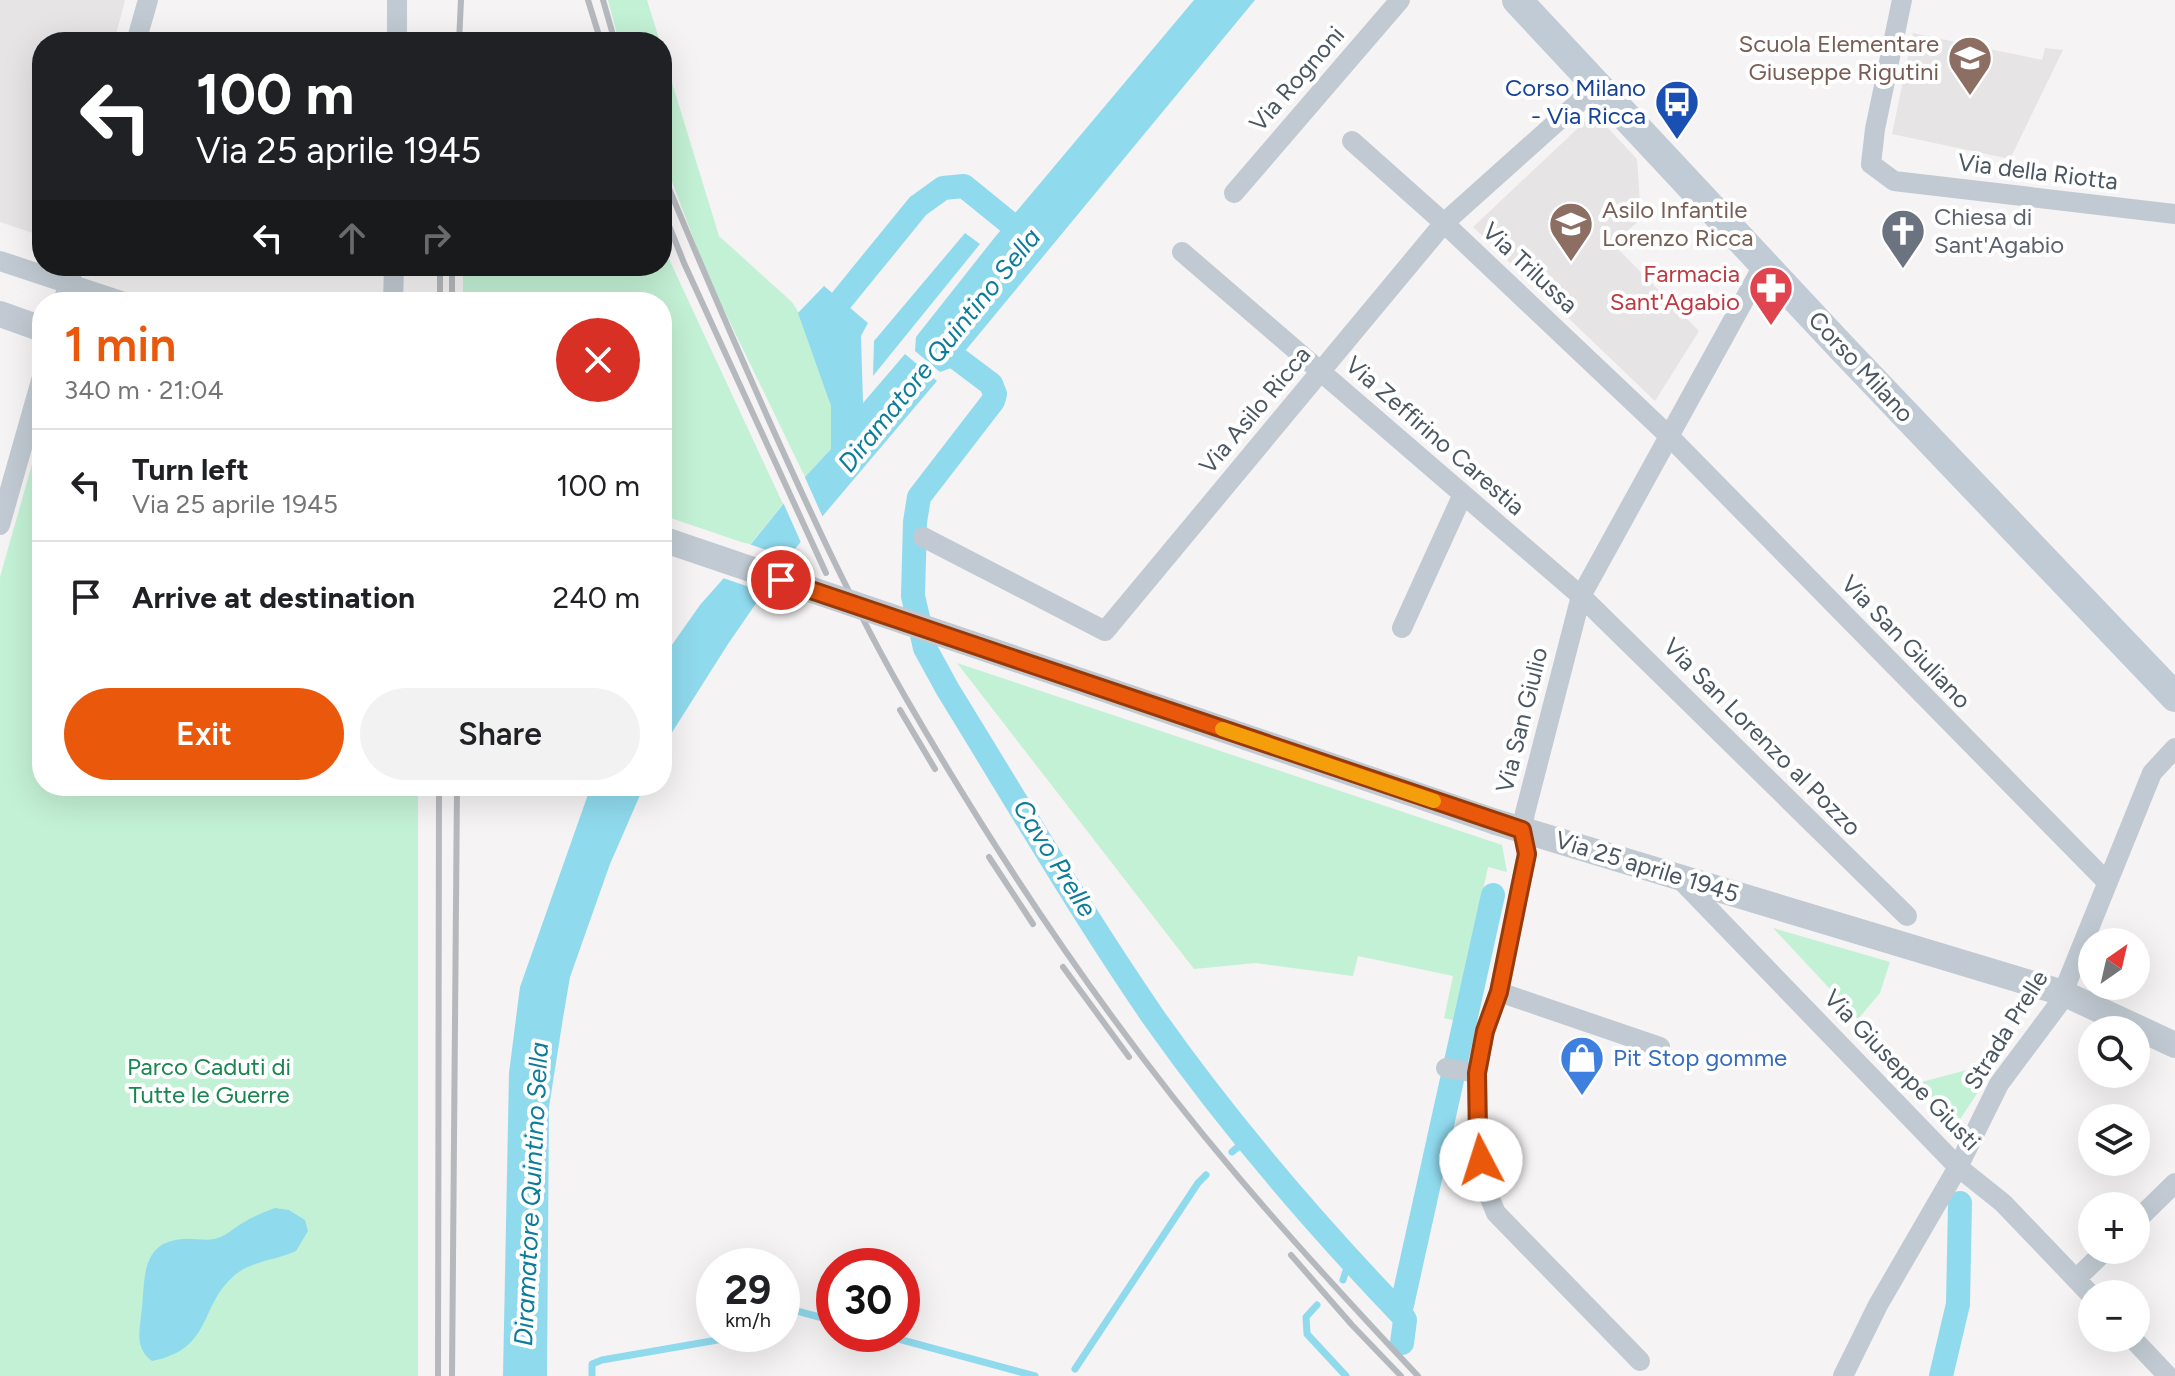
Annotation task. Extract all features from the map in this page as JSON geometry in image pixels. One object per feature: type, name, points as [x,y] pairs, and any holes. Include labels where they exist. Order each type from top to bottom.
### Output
[{"type":"main road","name":"Corso Milano","points":[[1517,0],[2175,697]]},
{"type":"street","points":[[139,32],[148,0]]},
{"type":"street","points":[[397,0],[397,32]]},
{"type":"street","name":"Via Rognoni","points":[[1234,193],[1400,0]]},
{"type":"street","name":"Via della Riotta","points":[[1902,0],[1875,129],[1871,164],[1894,181],[2175,214]]},
{"type":"street","name":"Via Asilo Ricca","points":[[923,537],[1105,631],[1444,223],[1598,85]]},
{"type":"street","name":"Via Trilussa","points":[[1352,141],[1444,223],[1669,436]]},
{"type":"street","name":"Via Zeffirino Carestia","points":[[1182,252],[1581,596]]},
{"type":"street","points":[[0,261],[32,272]]},
{"type":"street","name":"Via San Giulio","points":[[1640,1361],[1496,1213],[1484,1184],[1478,1136],[1461,1070],[1485,1031],[1499,992],[1527,854],[1522,830],[1581,596],[1764,264]]},
{"type":"street","points":[[45,276],[93,292]]},
{"type":"street","points":[[0,314],[32,325]]},
{"type":"street","points":[[0,525],[32,412]]},
{"type":"street","name":"Via San Giuliano","points":[[1669,436],[2107,882]]},
{"type":"street","points":[[1402,628],[1463,494]]},
{"type":"street","name":"Via 25 aprile 1945","points":[[672,542],[1496,822],[2063,993],[2175,1045]]},
{"type":"street","name":"Via San Lorenzo al Pozzo","points":[[1581,596],[1907,916]]},
{"type":"street","name":"Strada Prelle","points":[[1843,1376],[1878,1305],[1958,1167],[1999,1084],[2058,1005],[2152,773],[2175,748]]},
{"type":"street","name":"Via Giuseppe Giusti","points":[[1678,877],[1958,1167],[2003,1203],[2076,1279]]},
{"type":"street","points":[[1499,992],[1660,1047]]},
{"type":"street","points":[[2150,1207],[2175,1183]]},
{"type":"street","points":[[2076,1279],[2092,1264]]},
{"type":"street","points":[[2145,1352],[2168,1376]]},
{"type":"shaded area","points":[[0,0],[125,0],[117,32],[32,32],[32,233],[0,222]]},
{"type":"shaded area","name":"Scuola Elementare Giuseppe Rigutini","points":[[1913,33],[2042,60],[2045,48],[2063,50],[2010,159],[1892,134]]},
{"type":"shaded area","name":"Asilo Infantile Lorenzo Ricca","points":[[1594,113],[1637,159],[1640,203],[1636,223],[1613,244],[1699,331],[1655,401],[1473,227]]},
{"type":"green space","points":[[608,0],[647,0],[657,32],[616,32]]},
{"type":"green space","points":[[672,83],[719,236],[792,302],[802,318],[831,406],[831,449],[805,477],[708,277],[672,182]]},
{"type":"green space","points":[[672,265],[783,504],[750,545],[672,518],[672,292],[463,292],[463,276],[672,276]]},
{"type":"green space","name":"Parco Caduti di Tutte le Guerre","points":[[32,464],[32,796],[418,796],[418,1376],[0,1376],[0,577]]},
{"type":"green space","points":[[957,663],[1502,845],[1507,872],[1488,867],[1456,1021],[1444,1018],[1453,976],[1358,956],[1353,976],[1255,963],[1194,969]]},
{"type":"green space","points":[[1773,928],[1890,962],[1880,993],[1858,1019]]},
{"type":"green space","points":[[1978,1067],[1991,1072],[1957,1124],[1918,1083]]},
{"type":"water","name":"Diramatore Quintino Sella","points":[[1194,0],[1255,0],[951,368],[940,372],[915,351],[916,337],[995,237]]},
{"type":"water","points":[[965,233],[980,244],[873,376],[874,341]]},
{"type":"water","points":[[824,286],[868,323],[861,336],[863,403],[905,354],[937,381],[788,557],[672,732],[672,645],[700,605],[831,449],[831,406],[798,313]]},
{"type":"water","name":"Diramatore Quintino Sella","points":[[587,796],[640,796],[610,864],[570,977],[563,1018],[549,1107],[547,1376],[503,1376],[509,1073],[520,987]]},
{"type":"water","points":[[275,1208],[289,1210],[305,1220],[308,1231],[296,1251],[249,1266],[236,1274],[224,1286],[203,1325],[186,1347],[152,1361],[143,1352],[139,1335],[145,1278],[151,1256],[168,1242],[218,1238]]},
{"type":"pier","points":[[803,473],[824,520],[803,547],[782,500]]},
{"type":"pier","points":[[746,543],[792,559],[767,593],[720,577]]},
{"type":"waterway","name":"Diramatore Quintino Sella","points":[[830,330],[839,303],[918,206],[943,188],[964,186],[1028,238]]},
{"type":"waterway","name":"Cavo Prelle","points":[[939,345],[991,384],[995,394],[993,401],[919,497],[915,522],[913,596],[925,648],[1049,856],[1154,1018],[1211,1096],[1272,1171],[1402,1315],[1405,1320],[1402,1343]]},
{"type":"waterway","points":[[1402,1305],[1493,895]]},
{"type":"waterway","points":[[1232,1152],[1246,1140]]},
{"type":"waterway","points":[[1075,1369],[1206,1175]]},
{"type":"waterway","points":[[1941,1376],[1958,1304],[1960,1203]]},
{"type":"waterway","points":[[1343,1280],[1350,1258]]},
{"type":"waterway","points":[[1317,1305],[1306,1317],[1307,1334],[1346,1376]]},
{"type":"waterway","points":[[800,1312],[816,1316]]},
{"type":"waterway","points":[[592,1376],[592,1364],[602,1360],[696,1344]]},
{"type":"waterway","points":[[920,1345],[1035,1376]]},
{"type":"railway","points":[[459,32],[461,0]]},
{"type":"railway","points":[[588,0],[598,32]]},
{"type":"railway","points":[[603,0],[612,32]]},
{"type":"railway","points":[[672,195],[833,560],[888,665],[981,823],[1060,944],[1189,1118],[1280,1225],[1418,1376]]},
{"type":"railway","points":[[672,233],[826,573]]},
{"type":"railway","points":[[440,276],[440,292]]},
{"type":"railway","points":[[452,276],[452,292]]},
{"type":"railway","points":[[900,710],[935,769]]},
{"type":"railway","points":[[438,1376],[439,796]]},
{"type":"railway","points":[[452,1376],[457,796]]},
{"type":"railway","points":[[989,857],[1033,924]]},
{"type":"railway","points":[[1063,967],[1129,1057]]},
{"type":"railway","points":[[1291,1255],[1401,1376]]},
{"type":"slow traffic","points":[[1222,729],[1434,801]]},
{"type":"place","name":"Scuola Elementare Giuseppe Rigutini","points":[[1970,97]]},
{"type":"place","name":"Corso Milano - Via Ricca","points":[[1677,141]]},
{"type":"place","name":"Asilo Infantile Lorenzo Ricca","points":[[1571,263]]},
{"type":"place","name":"Chiesa di Sant'Agabio","points":[[1903,270]]},
{"type":"place","name":"Farmacia Sant'Agabio","points":[[1771,327]]},
{"type":"place","name":"Pit Stop gomme","points":[[1582,1097]]},
{"type":"route","points":[[781,580],[1522,830],[1527,854],[1499,992],[1485,1031],[1477,1073],[1481,1160]]}]
